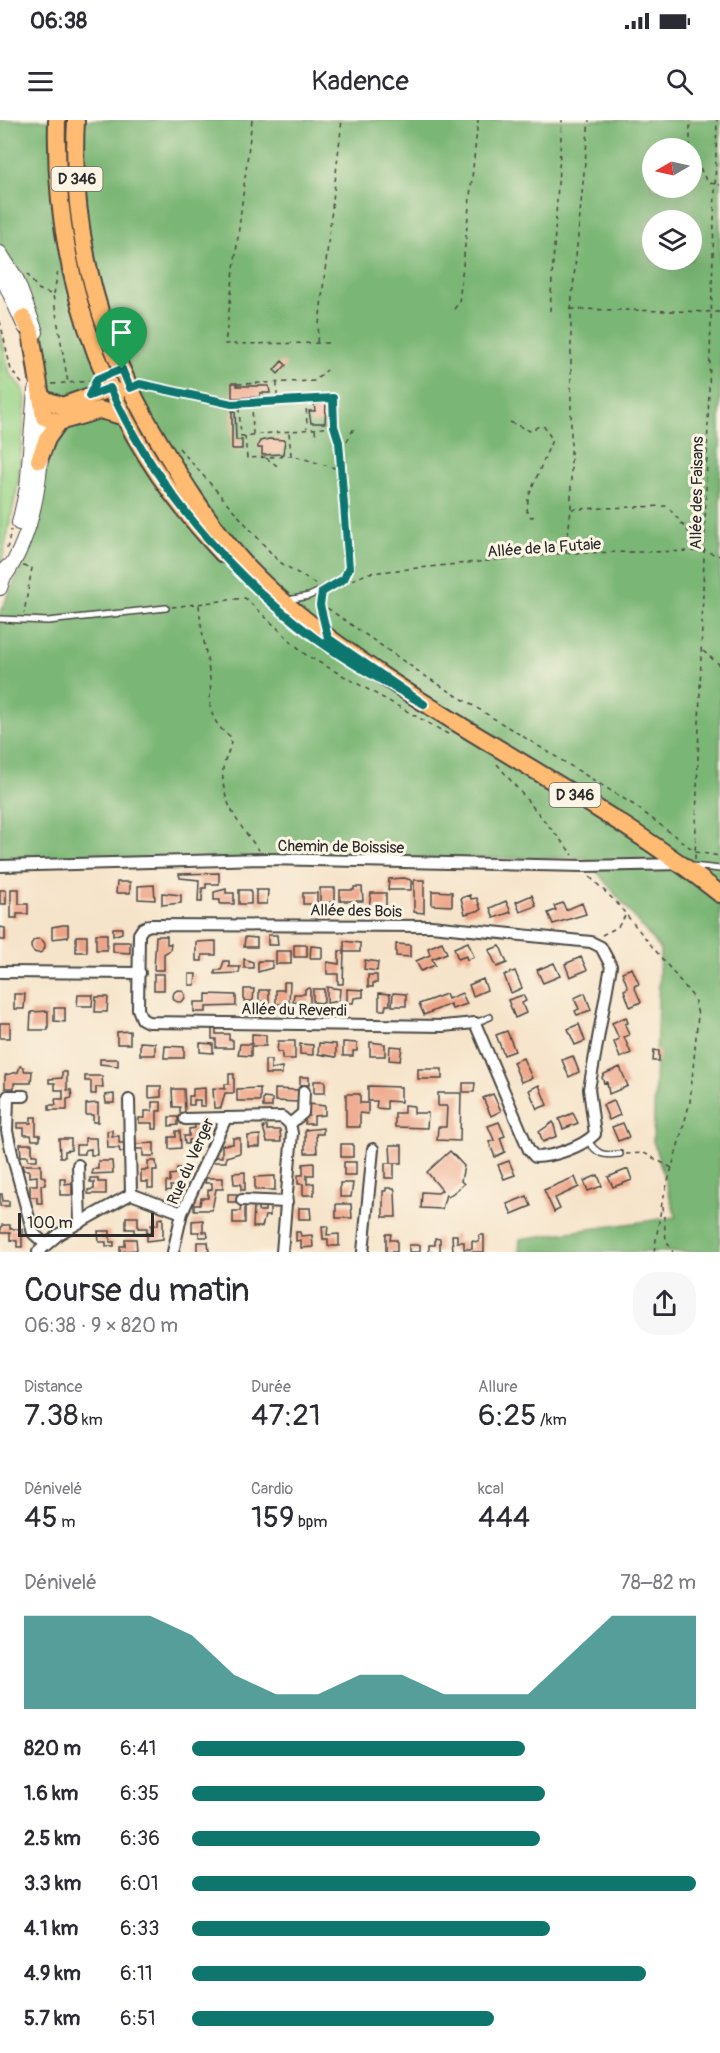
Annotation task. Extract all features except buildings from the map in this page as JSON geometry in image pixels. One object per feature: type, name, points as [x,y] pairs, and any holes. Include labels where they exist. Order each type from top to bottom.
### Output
[{"type":"main road","name":"D 346","points":[[57,120],[57,184],[66,254],[75,294],[115,389],[162,481],[204,534],[263,595],[316,639],[648,840],[687,865],[720,894]]},
{"type":"main road","name":"D 346","points":[[76,120],[76,166],[83,237],[104,325],[115,389],[175,469],[217,531],[249,569],[328,638],[424,704]]},
{"type":"main road","points":[[23,318],[33,341],[47,417]]},
{"type":"main road","points":[[47,417],[89,396],[115,389]]},
{"type":"main road","points":[[47,417],[100,410],[115,389]]},
{"type":"main road","points":[[39,460],[47,439],[44,392]]},
{"type":"street","points":[[0,253],[16,278],[30,309],[38,339],[44,392]]},
{"type":"street","points":[[0,272],[23,318]]},
{"type":"street","points":[[3,582],[47,417]]},
{"type":"street","points":[[3,582],[24,542],[39,460]]},
{"type":"street","name":"Chemin de Boissise","points":[[0,866],[267,860],[583,866],[687,865]]},
{"type":"street","name":"Allée des Bois","points":[[140,974],[140,934],[143,928],[150,925],[431,926],[591,942]]},
{"type":"street","points":[[475,1023],[528,1150],[535,1157],[545,1157],[588,1141],[595,1134],[589,1089],[610,974],[609,958],[601,947],[591,942]]},
{"type":"street","points":[[0,972],[140,974]]},
{"type":"street","name":"Allée du Reverdi","points":[[140,974],[138,1009],[142,1019],[148,1022],[443,1026],[475,1023]]},
{"type":"street","points":[[282,1252],[292,1133],[290,1124],[303,1113],[303,1091]]},
{"type":"street","points":[[24,1096],[8,1096],[7,1131],[33,1233],[42,1248],[80,1222],[131,1194],[182,1213]]},
{"type":"street","points":[[129,1100],[131,1194]]},
{"type":"street","name":"Rue du Verger","points":[[185,1119],[282,1117],[290,1124]]},
{"type":"street","name":"Rue du Verger","points":[[173,1252],[182,1213],[226,1118]]},
{"type":"street","points":[[363,1252],[373,1149]]},
{"type":"street","points":[[78,1165],[80,1222]]},
{"type":"street","points":[[242,1200],[287,1202]]},
{"type":"lane","points":[[115,389],[140,384],[232,404]]},
{"type":"lane","points":[[336,585],[344,579],[349,568],[339,442]]},
{"type":"lane","points":[[283,601],[309,596],[324,589]]},
{"type":"lane","points":[[0,619],[48,621],[166,608]]},
{"type":"lane","points":[[687,865],[720,869]]},
{"type":"lane","name":"Allée du Reverdi","points":[[475,1023],[490,1017]]},
{"type":"lane","points":[[588,1141],[596,1152],[603,1156],[620,1154]]},
{"type":"path","points":[[252,120],[225,344],[330,343]]},
{"type":"path","points":[[317,343],[342,120]]},
{"type":"path","points":[[454,309],[459,303],[478,120]]},
{"type":"path","points":[[550,311],[562,120]]},
{"type":"path","points":[[566,554],[571,509],[571,309],[589,120]]},
{"type":"path","points":[[690,120],[690,138]]},
{"type":"path","name":"Allée des Faisans","points":[[687,865],[696,852],[717,120]]},
{"type":"path","points":[[702,177],[707,183],[720,185]]},
{"type":"path","points":[[27,274],[38,289],[53,295],[68,384]]},
{"type":"path","points":[[571,309],[720,312]]},
{"type":"path","points":[[238,384],[314,381],[327,370]]},
{"type":"path","points":[[277,382],[277,400]]},
{"type":"path","points":[[44,392],[68,384],[115,389]]},
{"type":"path","points":[[232,404],[333,398],[334,426],[339,442]]},
{"type":"path","points":[[306,399],[307,429]]},
{"type":"path","points":[[252,402],[253,435]]},
{"type":"path","points":[[239,403],[241,436],[334,426]]},
{"type":"path","points":[[510,422],[530,431],[539,426],[545,427],[552,440],[528,498],[527,513],[531,517],[537,516]]},
{"type":"path","points":[[340,449],[355,426]]},
{"type":"path","points":[[315,428],[316,438]]},
{"type":"path","points":[[289,431],[291,456]]},
{"type":"path","points":[[245,436],[247,458],[291,456],[331,467]]},
{"type":"path","points":[[177,446],[278,561],[324,589],[320,603],[328,638]]},
{"type":"path","points":[[265,457],[279,467]]},
{"type":"path","points":[[571,509],[668,506],[705,551]]},
{"type":"path","name":"Allée de la Futaie","points":[[336,585],[369,573],[566,554],[705,551],[720,556]]},
{"type":"path","points":[[166,608],[245,598]]},
{"type":"path","points":[[320,603],[425,676],[634,805],[696,852],[720,856]]},
{"type":"path","points":[[199,604],[201,632],[211,683],[209,701],[212,715],[222,731],[231,737],[223,767],[223,792],[241,828],[267,860]]},
{"type":"path","points":[[702,650],[720,665]]},
{"type":"path","points":[[495,761],[583,866],[586,874],[602,887],[694,998],[698,1015],[690,1102],[662,1203],[654,1252]]},
{"type":"path","points":[[591,942],[618,927],[626,915]]},
{"type":"path","points":[[620,1154],[644,1153],[672,1168]]},
{"type":"path","points":[[662,1203],[666,1240],[673,1252]]},
{"type":"green space","points":[[0,120],[720,120],[720,1252],[519,1252],[520,1239],[676,1217],[653,1141],[660,949],[586,858],[0,861],[0,613],[23,563],[37,513],[51,440],[51,390],[43,334],[20,274],[0,246]]},
{"type":"green space","points":[[0,329],[10,374],[24,390],[26,401],[18,483],[0,571]]},
{"type":"route","points":[[122,369],[130,388],[140,384],[232,404],[256,400],[333,398],[334,426],[339,442],[349,568],[344,579],[322,592],[321,614],[328,638],[424,704],[361,668],[294,622],[263,595],[204,534],[162,481],[142,451],[122,416],[110,388],[89,396],[97,379],[122,369]]}]
